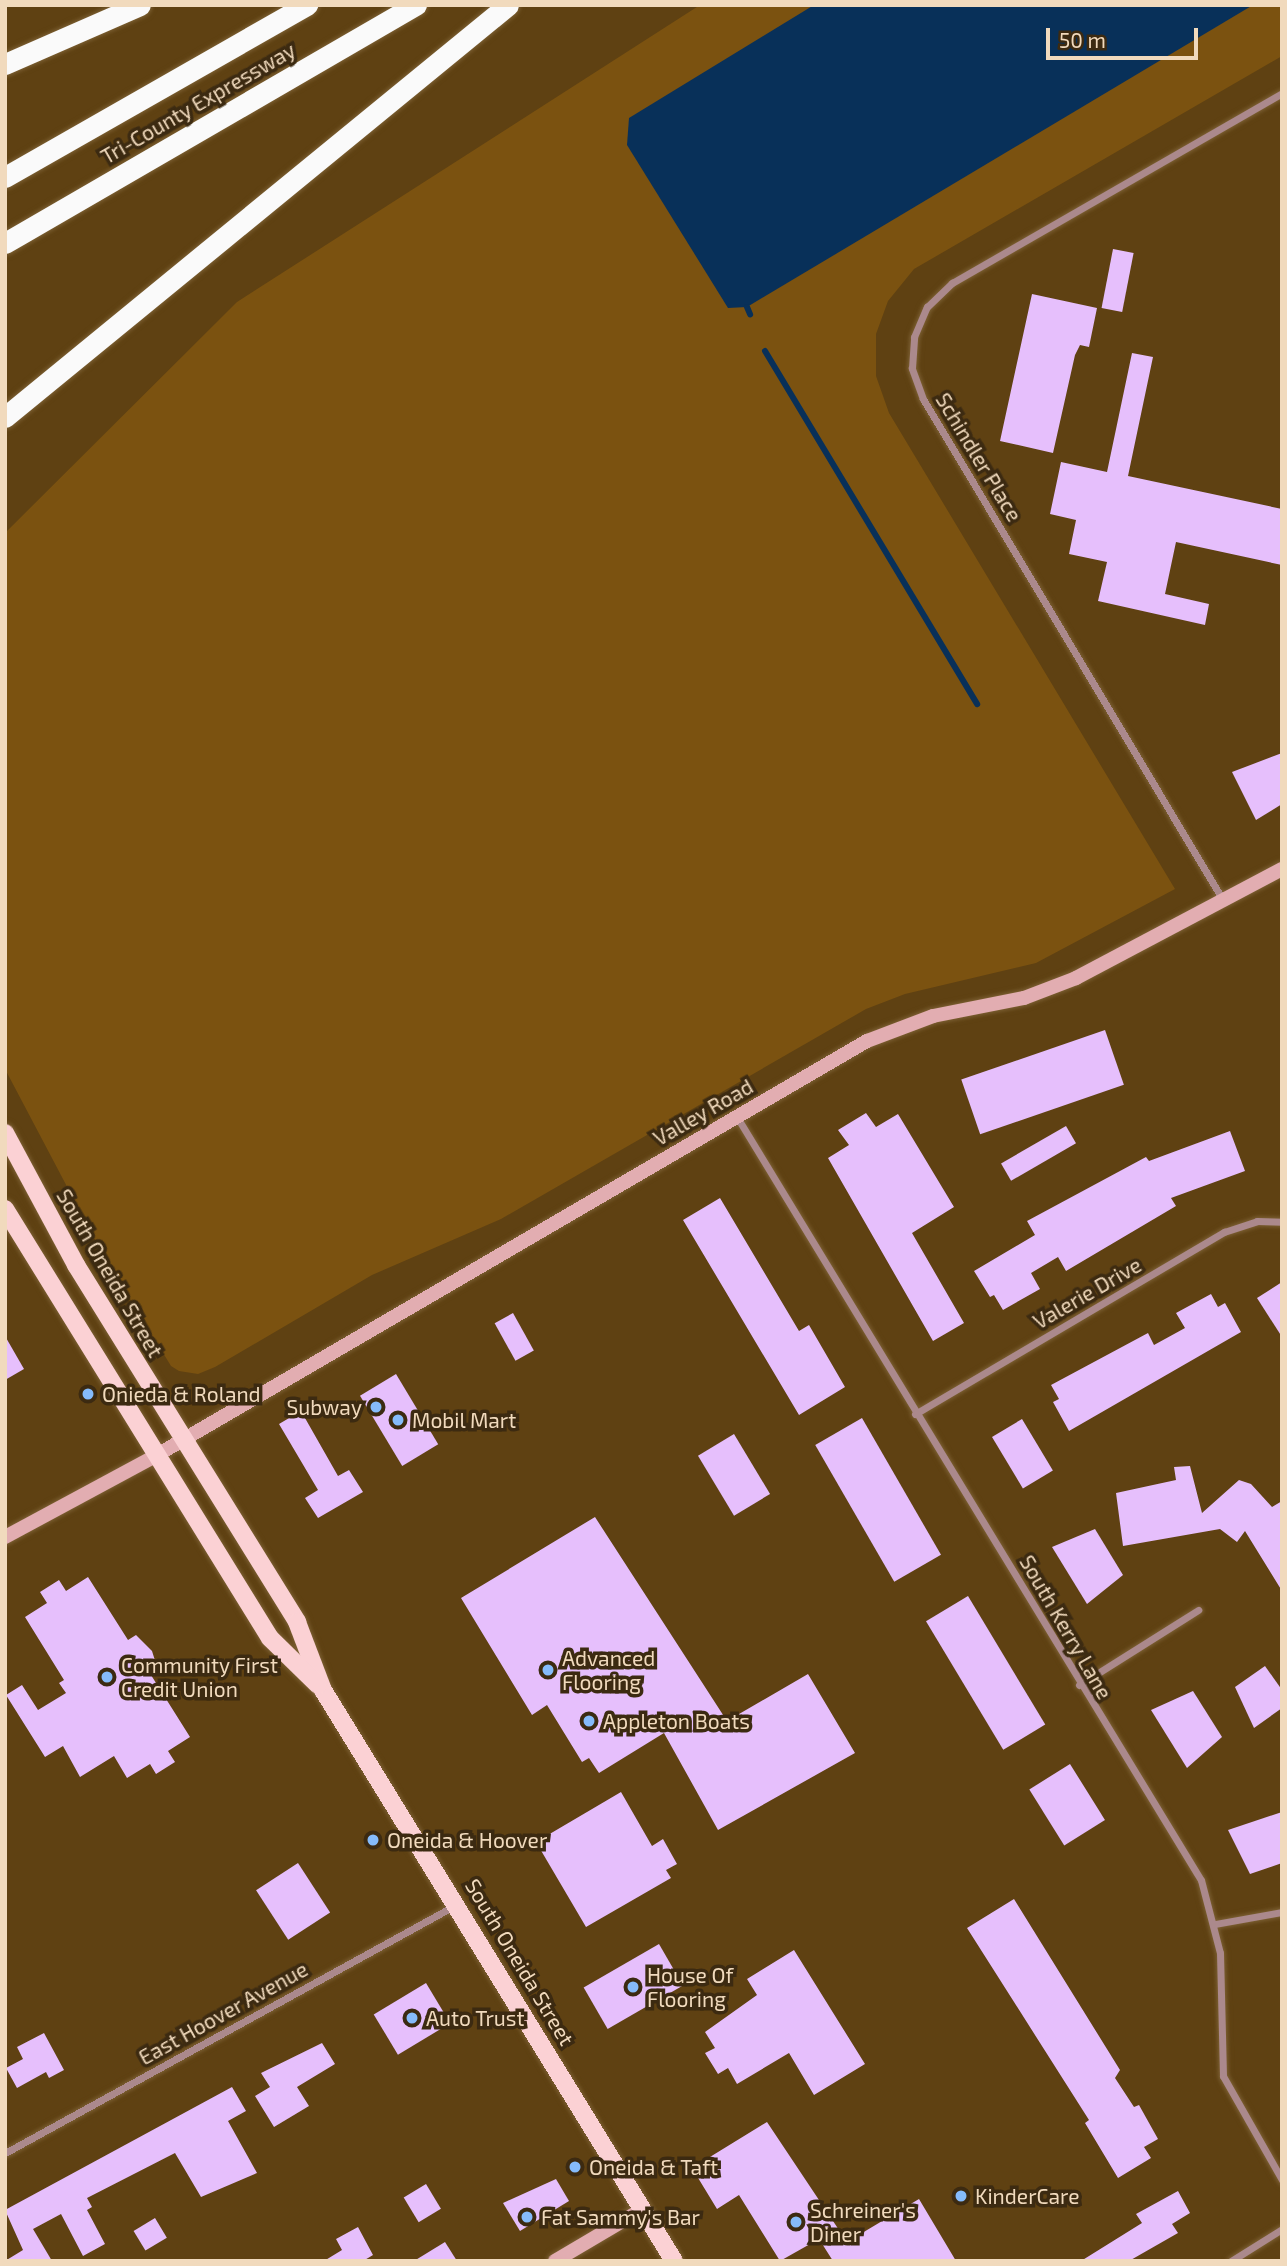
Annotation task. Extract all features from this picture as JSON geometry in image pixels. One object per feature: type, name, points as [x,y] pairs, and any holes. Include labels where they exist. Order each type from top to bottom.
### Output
[{"type":"highway","points":[[5,64],[140,5]]},
{"type":"highway","name":"Tri-County Expressway","points":[[5,177],[307,5]]},
{"type":"highway","name":"Tri-County Expressway","points":[[5,243],[416,5]]},
{"type":"highway","points":[[5,417],[508,5]]},
{"type":"main road","name":"South Oneida Street","points":[[5,1133],[270,1638],[323,1690]]},
{"type":"main road","name":"South Oneida Street","points":[[5,1209],[170,1447],[296,1622],[323,1690],[458,1904],[674,2261]]},
{"type":"street","name":"Schindler Place","points":[[1223,901],[923,400],[912,368],[914,337],[927,307],[952,283],[1282,93]]},
{"type":"street","name":"Valley Road","points":[[5,1536],[170,1447],[867,1041],[933,1016],[1050,989],[1282,869]]},
{"type":"street","name":"South Kerry Lane","points":[[737,1117],[1079,1685],[1200,1880],[1215,1924],[1223,2076],[1282,2180]]},
{"type":"street","name":"Valerie Drive","points":[[915,1414],[1224,1232],[1258,1221],[1282,1222]]},
{"type":"street","points":[[1079,1685],[1198,1610]]},
{"type":"street","name":"East Hoover Avenue","points":[[5,2153],[458,1904]]},
{"type":"street","points":[[1215,1924],[1282,1912]]},
{"type":"street","points":[[555,2261],[643,2209]]},
{"type":"street","points":[[1231,2261],[1282,2229]]},
{"type":"shaded area","points":[[700,5],[1282,5],[1282,56],[914,269],[888,301],[876,334],[876,376],[889,413],[1175,889],[1036,963],[905,994],[866,1009],[501,1219],[372,1275],[215,1367],[198,1374],[179,1371],[171,1366],[102,1253],[5,1069],[5,533],[237,302]]},
{"type":"water","points":[[814,5],[1253,5],[747,307],[728,308],[627,145],[629,118]]},
{"type":"building","points":[[1113,249],[1134,253],[1122,312],[1102,308]]},
{"type":"building","points":[[1032,294],[1097,308],[1089,347],[1080,345],[1075,355],[1053,453],[1000,441]]},
{"type":"building","points":[[1132,353],[1153,357],[1128,476],[1282,509],[1282,565],[1176,542],[1165,594],[1209,604],[1205,625],[1098,601],[1107,562],[1069,554],[1076,520],[1050,514],[1061,462],[1107,472]]},
{"type":"building","points":[[1282,753],[1282,804],[1256,820],[1232,772]]},
{"type":"building","points":[[1105,1030],[1124,1085],[980,1134],[961,1079]]},
{"type":"building","points":[[866,1113],[876,1127],[898,1114],[954,1207],[912,1233],[964,1323],[933,1341],[828,1158],[849,1145],[838,1130]]},
{"type":"building","points":[[1066,1126],[1076,1143],[1011,1181],[1001,1164]]},
{"type":"building","points":[[1230,1131],[1245,1171],[1171,1198],[1176,1206],[1066,1271],[1058,1257],[1031,1273],[1040,1289],[1003,1310],[994,1295],[990,1297],[974,1271],[1035,1235],[1027,1221],[1146,1157],[1149,1161]]},
{"type":"building","points":[[720,1198],[799,1331],[809,1325],[845,1387],[799,1415],[683,1220]]},
{"type":"building","points":[[1282,1282],[1282,1337],[1257,1298]]},
{"type":"building","points":[[1211,1294],[1218,1307],[1225,1303],[1241,1332],[1069,1431],[1053,1402],[1059,1399],[1051,1385],[1148,1333],[1154,1345],[1185,1328],[1176,1313]]},
{"type":"building","points":[[513,1313],[534,1351],[515,1361],[495,1323]]},
{"type":"building","points":[[5,1336],[24,1369],[5,1380]]},
{"type":"building","name":"Mobil Mart","points":[[396,1374],[438,1444],[402,1466],[360,1396]]},
{"type":"building","points":[[301,1411],[338,1476],[349,1470],[363,1492],[318,1518],[305,1498],[318,1490],[279,1424]]},
{"type":"building","points":[[862,1418],[941,1555],[894,1582],[815,1445]]},
{"type":"building","points":[[1022,1419],[1053,1470],[1023,1488],[992,1437]]},
{"type":"building","points":[[734,1434],[770,1494],[734,1516],[698,1456]]},
{"type":"building","points":[[1190,1466],[1202,1513],[1239,1480],[1251,1484],[1272,1507],[1282,1501],[1282,1591],[1245,1531],[1237,1542],[1220,1529],[1123,1546],[1116,1493],[1176,1480],[1174,1467]]},
{"type":"building","points":[[595,1517],[727,1721],[808,1674],[855,1753],[718,1830],[664,1733],[599,1773],[589,1758],[582,1762],[547,1705],[532,1715],[461,1598]]},
{"type":"building","points":[[1095,1529],[1123,1575],[1087,1604],[1052,1547]]},
{"type":"building","name":"Community First Credit Union","points":[[88,1577],[128,1640],[136,1635],[152,1651],[158,1670],[151,1675],[190,1737],[168,1751],[175,1762],[156,1774],[150,1764],[127,1778],[114,1756],[80,1777],[63,1746],[45,1757],[6,1695],[22,1685],[38,1710],[66,1693],[59,1683],[64,1680],[25,1617],[47,1603],[40,1592],[59,1580],[66,1591]]},
{"type":"building","points":[[968,1596],[1045,1725],[1003,1750],[926,1621]]},
{"type":"building","points":[[1265,1666],[1282,1690],[1282,1708],[1254,1728],[1235,1687]]},
{"type":"building","points":[[1193,1691],[1222,1737],[1187,1768],[1151,1710]]},
{"type":"building","points":[[1070,1764],[1105,1820],[1064,1845],[1029,1789]]},
{"type":"building","points":[[621,1792],[652,1846],[663,1839],[677,1864],[666,1870],[671,1878],[586,1927],[536,1842]]},
{"type":"building","points":[[1282,1812],[1282,1863],[1250,1874],[1228,1830]]},
{"type":"building","points":[[298,1863],[330,1912],[288,1940],[256,1890]]},
{"type":"building","points":[[1014,1899],[1120,2070],[1115,2078],[1134,2107],[1139,2105],[1158,2139],[1144,2147],[1151,2158],[1118,2178],[1085,2123],[1089,2120],[967,1928]]},
{"type":"building","name":"House Of Flooring","points":[[659,1944],[683,1986],[608,2029],[584,1988]]},
{"type":"building","points":[[794,1950],[865,2064],[814,2095],[789,2053],[737,2084],[728,2068],[718,2074],[705,2053],[715,2048],[705,2032],[757,1995],[747,1979]]},
{"type":"building","name":"Auto Trust","points":[[426,1983],[450,2023],[398,2055],[374,2014]]},
{"type":"building","points":[[44,2033],[64,2070],[49,2078],[46,2072],[17,2088],[6,2068],[23,2059],[17,2047]]},
{"type":"building","points":[[322,2043],[335,2064],[297,2087],[309,2106],[274,2127],[255,2096],[270,2087],[261,2073]]},
{"type":"building","points":[[232,2087],[246,2111],[228,2121],[257,2173],[201,2197],[175,2153],[87,2198],[92,2207],[87,2210],[105,2244],[83,2256],[61,2214],[33,2229],[52,2261],[5,2261],[23,2250],[5,2210]]},
{"type":"building","points":[[767,2122],[847,2242],[919,2199],[956,2261],[833,2261],[819,2239],[780,2261],[739,2195],[717,2209],[692,2168]]},
{"type":"building","name":"Fat Sammy's Bar","points":[[556,2179],[569,2201],[520,2231],[503,2203]]},
{"type":"building","points":[[426,2184],[441,2209],[419,2222],[404,2197]]},
{"type":"building","points":[[1178,2191],[1190,2213],[1172,2224],[1178,2233],[1129,2261],[1081,2261],[1142,2223],[1136,2214]]},
{"type":"building","points":[[155,2218],[167,2238],[145,2251],[134,2231]]},
{"type":"building","points":[[358,2227],[373,2255],[363,2261],[324,2261],[342,2250],[336,2239]]},
{"type":"building","points":[[445,2242],[457,2261],[414,2261]]},
{"type":"waterway","points":[[747,307],[750,314]]},
{"type":"waterway","points":[[765,351],[977,704]]},
{"type":"place","name":"Onieda & Roland","points":[[88,1394]]},
{"type":"place","name":"Subway","points":[[376,1407]]},
{"type":"place","name":"Mobil Mart","points":[[398,1420]]},
{"type":"place","name":"Advanced Flooring","points":[[548,1670]]},
{"type":"place","name":"Community First Credit Union","points":[[107,1677]]},
{"type":"place","name":"Appleton Boats","points":[[589,1721]]},
{"type":"place","name":"Oneida & Hoover","points":[[373,1840]]},
{"type":"place","name":"House Of Flooring","points":[[633,1987]]},
{"type":"place","name":"Auto Trust","points":[[412,2018]]},
{"type":"place","name":"Oneida & Taft","points":[[575,2167]]},
{"type":"place","name":"KinderCare","points":[[961,2196]]},
{"type":"place","name":"Fat Sammy's Bar","points":[[527,2217]]},
{"type":"place","name":"Schreiner's Diner","points":[[796,2222]]}]
